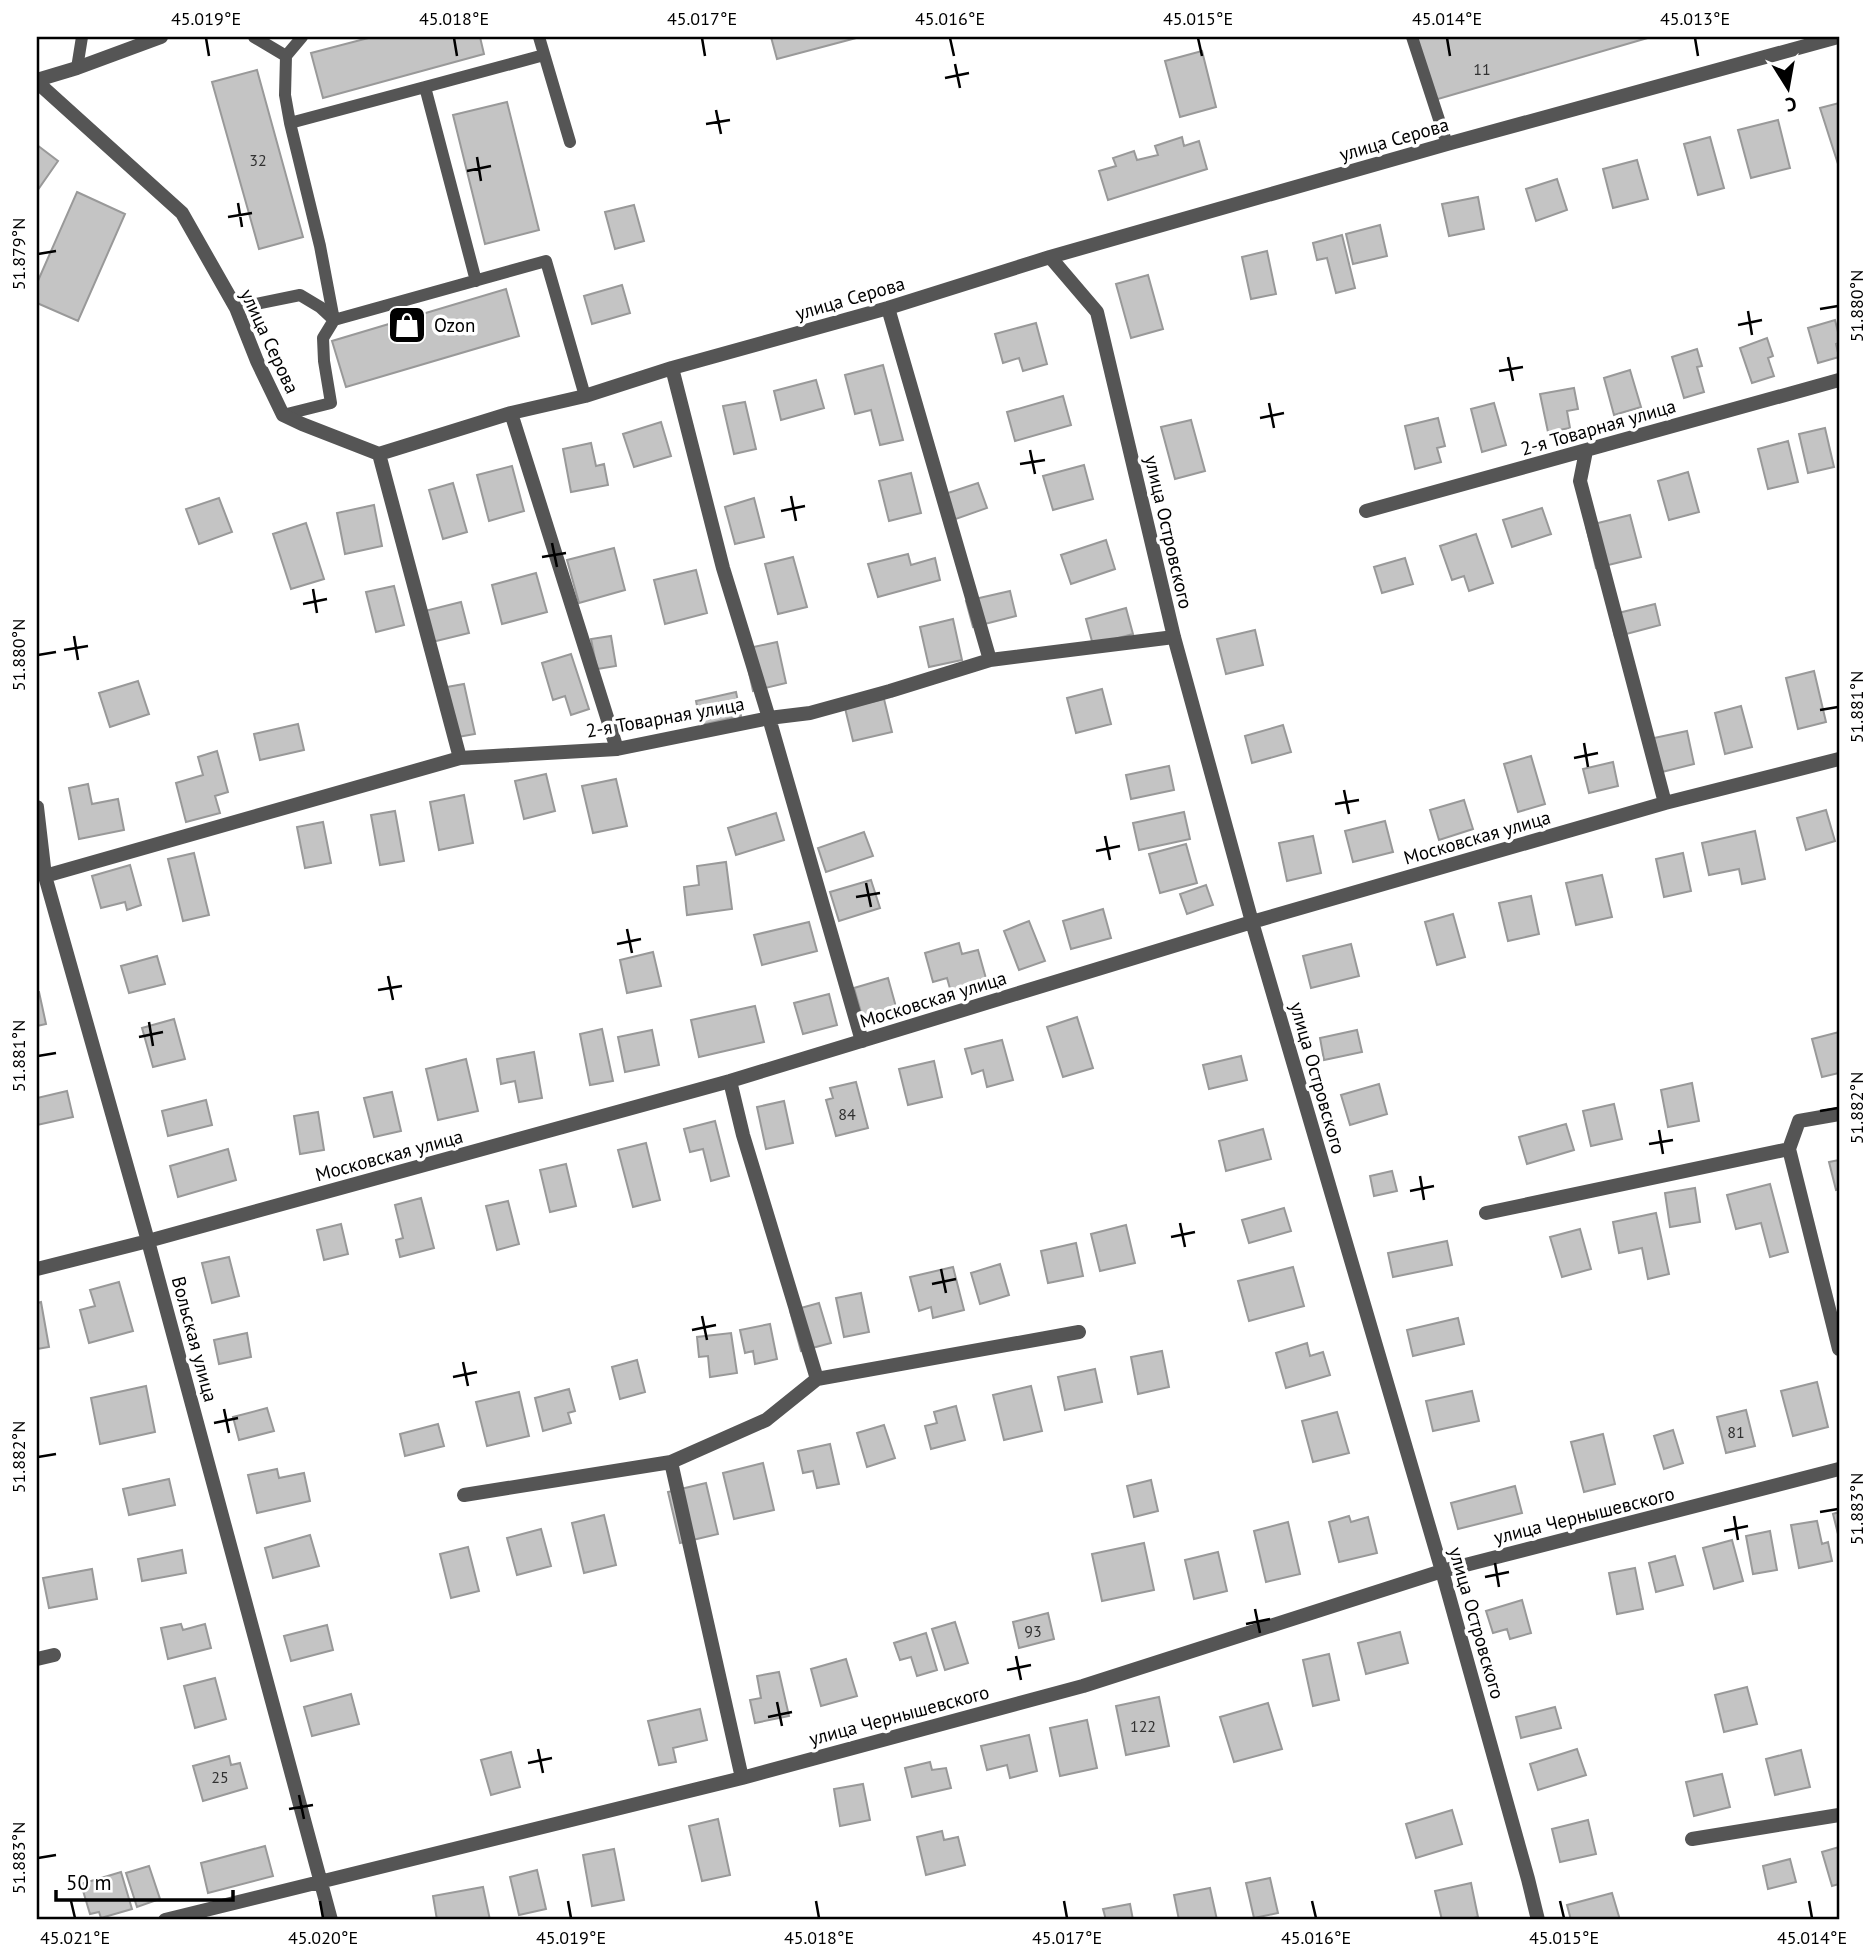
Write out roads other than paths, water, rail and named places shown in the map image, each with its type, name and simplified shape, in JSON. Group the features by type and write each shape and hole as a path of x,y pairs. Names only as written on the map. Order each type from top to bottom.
{"street":[{"path":"37,81 161,37"},
{"name":"улица Серова","path":"37,81 182,213 236,308 283,415 379,454 888,308 1050,257 1838,37"},
{"name":"улица Островского","path":"1050,257 1097,312 1174,637 1252,922 1443,1571 1538,1920"},
{"path":"888,308 990,660"},
{"path":"672,368 723,568 862,1041"},
{"name":"2-я Товарная улица","path":"1366,511 1839,380"},
{"path":"511,414 617,749"},
{"path":"1586,451 1580,481 1665,803"},
{"path":"379,454 460,758"},
{"name":"2-я Товарная улица","path":"45,876 460,758 617,749 769,718 810,713 990,660 1174,637"},
{"name":"Московская улица","path":"37,1269 730,1081 1252,922 1665,803 1839,759"},
{"name":"Вольская улица","path":"37,807 45,876 148,1241 331,1920"},
{"path":"730,1081 743,1135 817,1378"},
{"path":"1839,1114 1799,1121 1789,1149 1839,1349"},
{"path":"1486,1213 1789,1149"},
{"path":"464,1495 671,1462 766,1420 817,1378 1079,1332"},
{"path":"671,1462 742,1778"},
{"name":"улица Чернышевского","path":"165,1920 742,1778 1083,1686 1443,1571 1839,1469"},
{"path":"37,1659 54,1655"},
{"path":"1692,1839 1839,1815"}],"lane":[{"path":"77,68 82,37"},
{"path":"254,37 286,56"},
{"path":"283,415 331,403 323,338 334,320 285,95 286,56 302,37"},
{"path":"539,37 569,142"},
{"path":"1412,37 1447,144"},
{"path":"290,124 544,55"},
{"path":"425,87 476,281"},
{"path":"334,320 546,261 585,396"},
{"path":"236,308 299,295 320,307 334,320"}],"place":[{"name":"Ozon","path":"407,325"}]}
